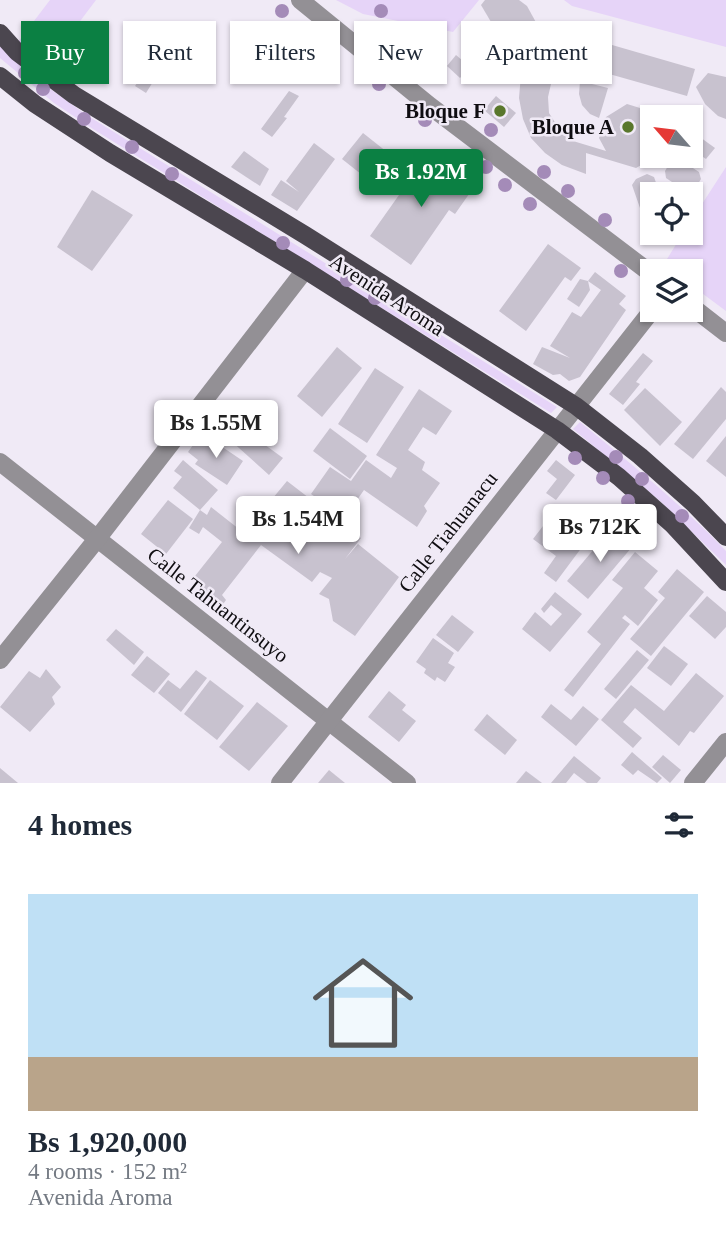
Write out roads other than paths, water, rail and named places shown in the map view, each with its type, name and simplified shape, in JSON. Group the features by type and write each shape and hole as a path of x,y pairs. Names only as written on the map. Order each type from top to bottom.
{"main road":[{"name":"Avenida Aroma","path":"0,33 17,52 74,95 305,235 576,406 640,456 693,503 726,537"},
{"name":"Avenida Aroma","path":"0,76 35,104 99,146 305,270 557,430 619,477 673,525 726,582"}],"street":[{"path":"300,0 430,106 640,265"},
{"path":"0,660 305,270"},
{"path":"703,315 726,333"},
{"name":"Calle Tiahuanacu","path":"280,783 643,322"},
{"name":"Calle Tahuantinsuyo","path":"0,462 407,783"},
{"path":"693,783 726,742"}],"place":[{"name":"Bloque F","path":"500,111"},
{"name":"Bloque A","path":"628,127"}]}
